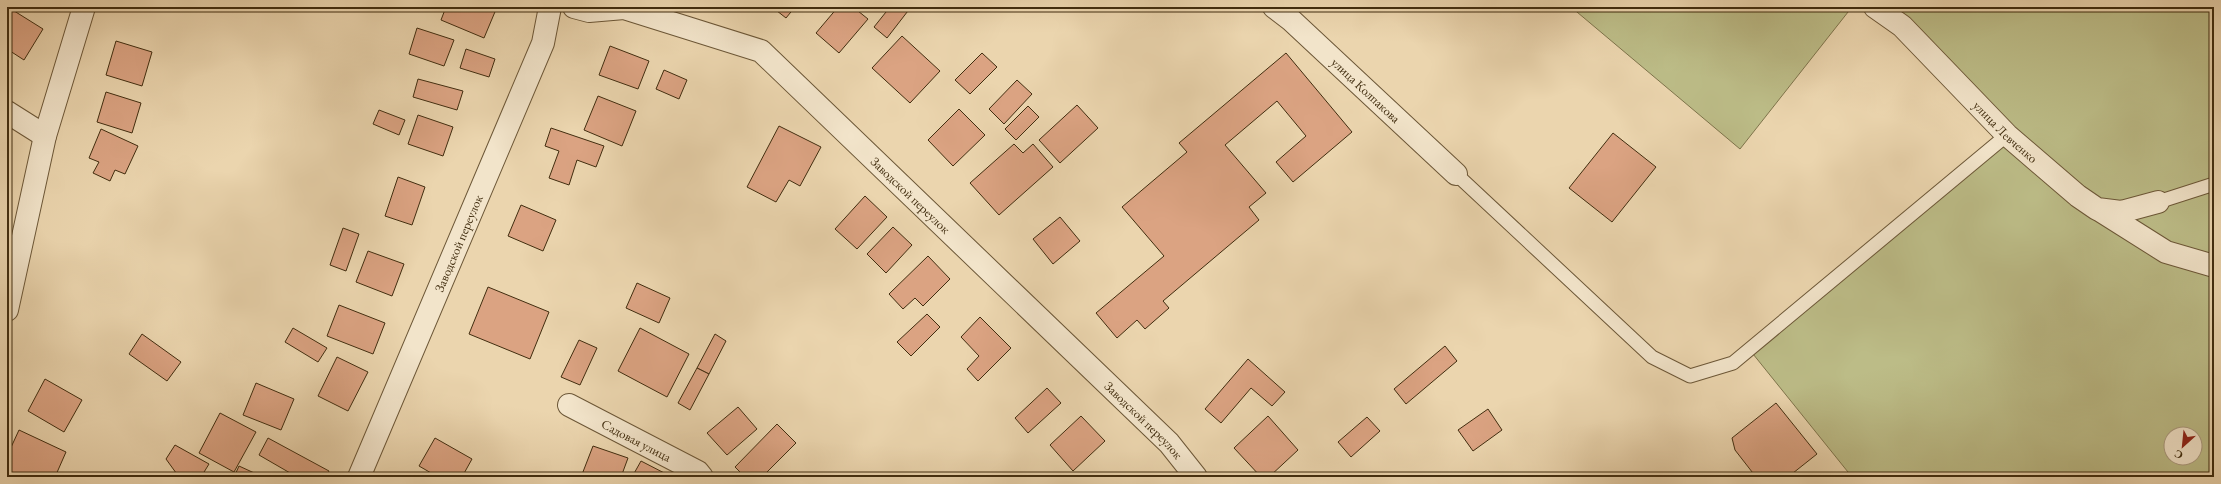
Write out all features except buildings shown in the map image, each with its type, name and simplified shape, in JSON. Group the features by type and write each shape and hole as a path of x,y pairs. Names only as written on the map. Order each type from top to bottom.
{"street":[{"path":"7,310 45,136 84,7"},
{"name":"Заводской переулок","path":"359,477 543,43 550,7"},
{"name":"улица Колпакова","path":"1274,7 1291,20 1456,174"},
{"name":"улица Левченко","path":"1875,7 1902,26 2007,135 2061,183 2097,209 2122,212 2158,202"},
{"name":"Заводской переулок","path":"585,8 624,8 761,51 1169,443 1196,477"},
{"path":"7,112 45,136"},
{"path":"2097,209 2166,252 2214,266"},
{"name":"Садовая улица","path":"569,405 698,472 702,477"}],"lane":[{"path":"1456,174 1652,357 1690,376 1733,363 2007,135"},
{"path":"2158,202 2214,184"}],"green space":[{"path":"1571,7 1852,7 1740,149"},
{"path":"1875,7 2214,7 2214,477 1852,477 1749,349 2007,135"}]}
